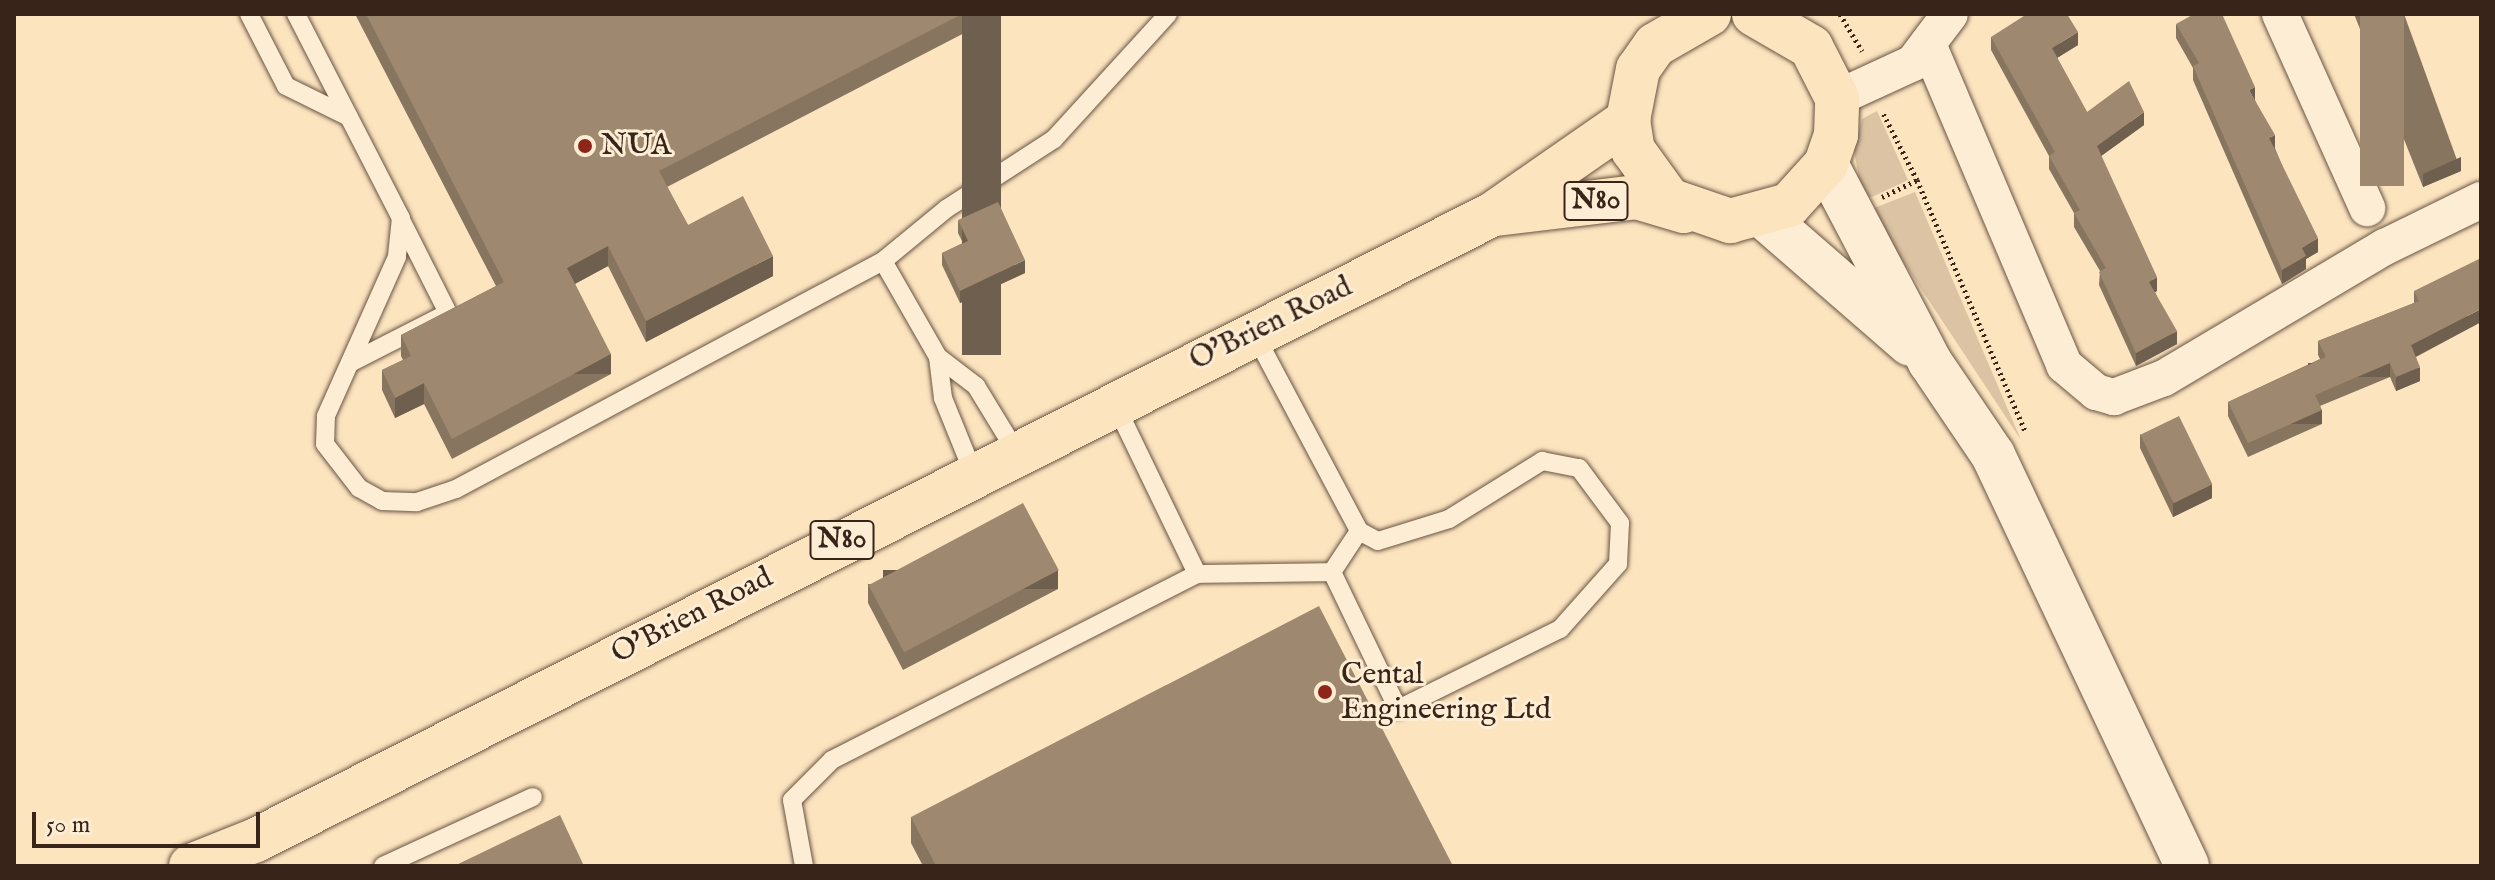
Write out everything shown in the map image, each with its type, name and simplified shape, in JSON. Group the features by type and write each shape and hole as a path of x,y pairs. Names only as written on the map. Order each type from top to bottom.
{"main road":[{"name":"N80","path":"1651,14 1628,120 1647,178 1696,214 1730,221 1763,216 1789,205 1826,164"},
{"path":"1638,69 1678,26 1709,14"},
{"path":"1782,19 1811,47 1837,98 1826,164 1930,362 1993,455 2187,866"},
{"name":"O'Brien Road","path":"191,866 256,840 1015,450 1493,214 1628,120"},
{"name":"O'Brien Road","path":"1493,214 1636,197 1696,214"},
{"path":"1763,216 1930,362"}],"street":[{"path":"1837,98 1913,63 1950,14"},
{"path":"2280,14 2367,208"},
{"path":"1928,44 2064,365 2096,392 2114,397 2164,378 2385,247 2481,200"}],"lane":[{"path":"249,14 286,86 349,117"},
{"path":"296,14 448,313 350,363"},
{"path":"400,217 397,257 326,416 325,444 359,488 382,501 417,502 456,489 883,261 946,209 1054,139 1148,22 1168,14"},
{"path":"883,261 938,357 976,386 1015,450"},
{"path":"1254,332 1359,531 1378,541 1449,519 1542,461 1579,468 1620,523 1618,564 1560,629 1398,709 1332,572"},
{"path":"938,357 943,398 973,472"},
{"path":"1114,402 1197,574"},
{"path":"1332,572 1359,531"},
{"path":"804,866 792,800 832,760 1197,574 1332,572"},
{"path":"383,866 533,797"}],"shaded area":[{"path":"1877,111 1908,180 1872,197 1862,195 1854,150 1862,119"},
{"path":"1915,192 2021,440 1869,210"}],"building":[{"name":"NUA","path":"366,14 962,14 659,171 688,225 743,196 773,256 646,321 608,246 567,268 611,354 452,439 424,383 395,398 382,370 411,356 401,335 504,282"},
{"path":"2027,14 2067,14 2078,32 2052,48 2087,112 2129,81 2144,112 2097,146 2157,277 2149,282 2177,331 2136,353 2099,272 2106,268 2074,213 2080,210 2049,156 2055,152 1991,37"},
{"path":"2194,14 2222,14 2255,87 2249,90 2275,135 2269,138 2318,238 2302,248 2306,256 2282,270 2193,66 2199,63 2176,24"},
{"path":"2360,14 2404,14 2404,186 2360,186"},
{"path":"998,202 1025,260 960,291 942,253 968,241 958,220"},
{"path":"2481,258 2481,309 2411,345 2420,367 2396,377 2390,363 2315,395 2322,410 2248,443 2228,402 2326,357 2318,341 2419,301 2414,291"},
{"path":"2179,416 2212,484 2174,503 2140,435"},
{"path":"1023,503 1059,570 904,652 868,585"},
{"path":"1319,606 1453,866 936,866 911,817"},
{"path":"560,815 584,866 454,866"}],"place":[{"name":"NUA","path":"585,146"},
{"name":"Cental Engineering Ltd","path":"1325,692"}]}
